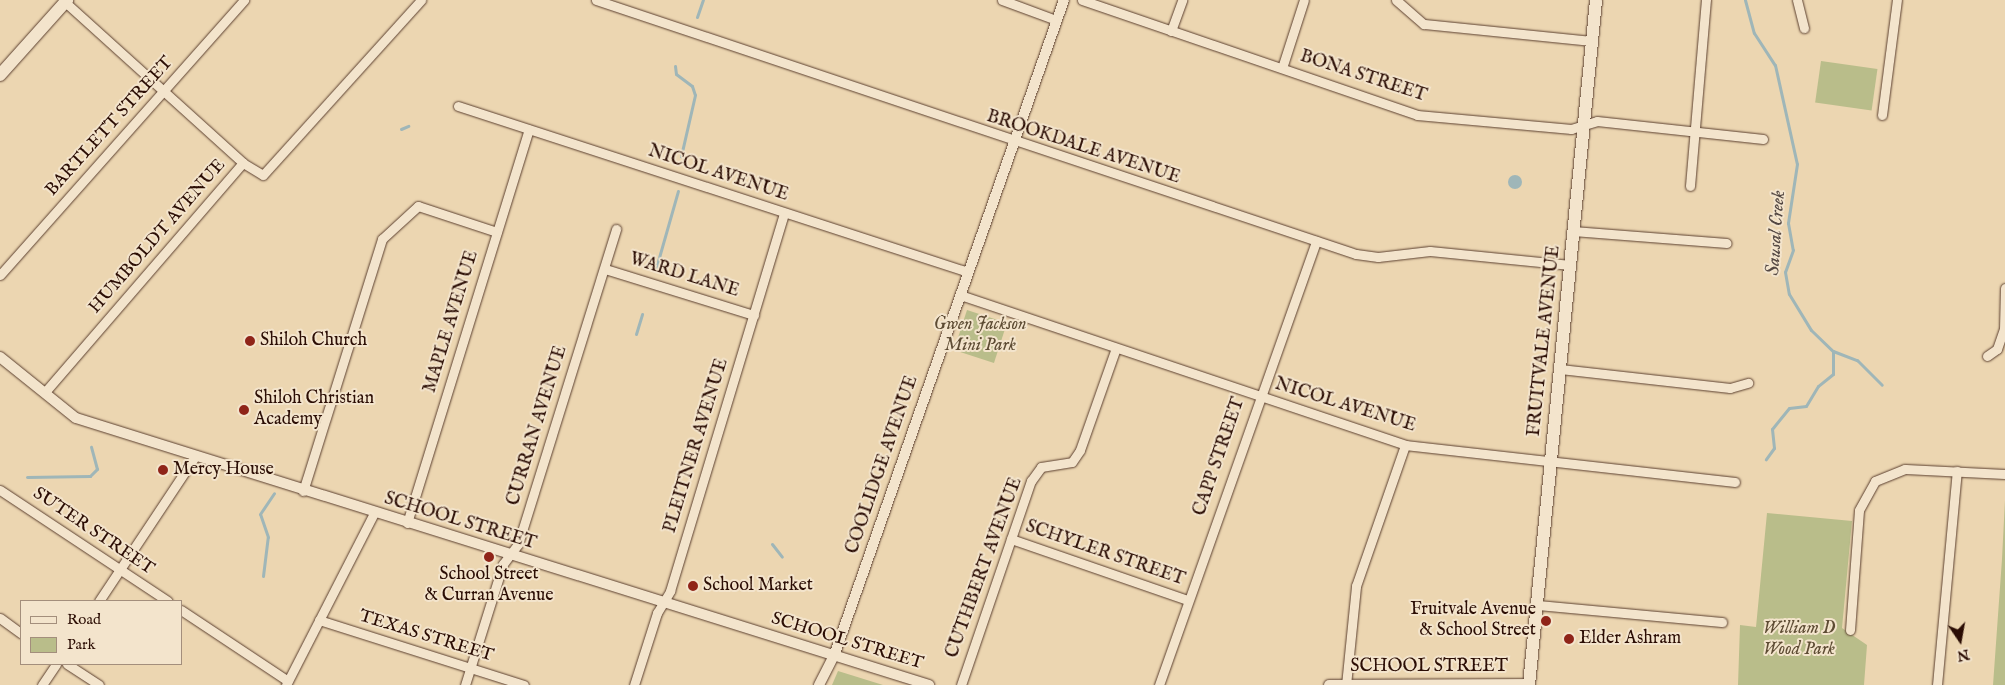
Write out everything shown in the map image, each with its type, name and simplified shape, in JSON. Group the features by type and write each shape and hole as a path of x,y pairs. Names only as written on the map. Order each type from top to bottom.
{"main road":[{"name":"FRUITVALE AVENUE","path":"1529,684 1596,0"},
{"path":"0,75 66,1"}],"street":[{"name":"BARTLETT STREET","path":"0,275 244,0"},
{"name":"HUMBOLDT AVENUE","path":"45,392 243,163 263,175 421,0"},
{"name":"BROOKDALE AVENUE","path":"596,0 1014,142 1316,241 1378,257 1430,251 1570,265"},
{"path":"1002,0 1056,20"},
{"name":"COOLIDGE AVENUE","path":"819,685 834,656 1064,0"},
{"name":"BONA STREET","path":"1082,0 1417,115 1571,129 1597,121 1763,139"},
{"path":"1171,31 1182,0"},
{"path":"1282,68 1304,0"},
{"path":"1396,0 1424,24 1592,41"},
{"path":"1690,186 1706,0"},
{"path":"1797,0 1804,28"},
{"path":"1882,115 1897,0"},
{"path":"66,1 162,92 243,163"},
{"name":"NICOL AVENUE","path":"458,106 968,272"},
{"name":"MAPLE AVENUE","path":"407,523 529,130"},
{"path":"303,491 382,238 418,206 497,232"},
{"name":"PLEITNER AVENUE","path":"634,685 664,602 784,213"},
{"name":"CURRAN AVENUE","path":"465,685 503,564 512,554 616,229"},
{"path":"1573,231 1727,243"},
{"name":"CAPP STREET","path":"1158,685 1259,396 1316,241"},
{"name":"WARD LANE","path":"605,268 754,315"},
{"path":"1987,356 1997,349 2004,329 2005,288"},
{"name":"NICOL AVENUE","path":"960,295 1405,445 1735,482"},
{"name":"CUTHBERT AVENUE","path":"960,685 1031,481 1041,467 1072,462 1080,450 1116,348"},
{"name":"SCHOOL STREET","path":"0,357 76,418 194,458 374,514 512,554 929,685"},
{"path":"1560,369 1730,388 1748,383"},
{"path":"1346,684 1356,586 1405,445"},
{"path":"100,600 194,458"},
{"path":"1850,630 1859,510 1865,493 1875,480 1905,468 2005,474"},
{"path":"1937,685 1958,471"},
{"name":"SUTER STREET","path":"0,490 167,600"},
{"path":"182,611 287,683 374,514"},
{"name":"SCHYLER STREET","path":"1011,538 1187,600"},
{"path":"1537,605 1722,622"},
{"path":"0,618 20,632"},
{"name":"TEXAS STREET","path":"318,620 524,685"},
{"path":"42,685 55,665"},
{"path":"69,665 99,685"},
{"name":"SCHOOL STREET","path":"1329,685 1529,684"}],"green space":[{"path":"1821,61 1877,69 1872,111 1815,103"},
{"name":"Gwen Jackson Mini Park","path":"967,310 1007,323 994,363 954,350"},
{"path":"2005,500 2005,685 1993,685 2002,559"},
{"name":"William D Wood Park","path":"1767,513 1852,521 1842,628 1867,645 1864,685 1738,685 1740,625 1756,627"},
{"path":"838,671 883,685 832,685"}],"water":[{"path":"1515,175 1520,177 1522,182 1520,187 1515,189 1510,187 1508,182 1510,177"}],"waterway":[{"path":"697,17 703,0"},
{"name":"Sausal Creek","path":"1745,0 1754,33 1775,65 1797,164 1788,223 1793,250 1785,272 1789,294 1811,330 1833,351 1833,374 1818,386 1806,406 1789,408 1772,429 1774,448 1766,459"},
{"path":"675,66 676,74 692,86 695,95 681,156"},
{"path":"401,129 408,126"},
{"path":"656,268 678,191"},
{"path":"636,334 642,314"},
{"path":"1833,351 1857,360 1882,385"},
{"path":"27,477 90,476 97,469 91,447"},
{"path":"263,576 268,537 260,514 274,493"},
{"path":"772,544 782,557"}],"place":[{"name":"Shiloh Church","path":"250,341"},
{"name":"Shiloh Christian Academy","path":"244,410"},
{"name":"Mercy House","path":"163,470"},
{"name":"School Street & Curran Avenue","path":"489,557"},
{"name":"School Market","path":"693,586"},
{"name":"Fruitvale Avenue & School Street","path":"1546,621"},
{"name":"Elder Ashram","path":"1569,639"}]}
